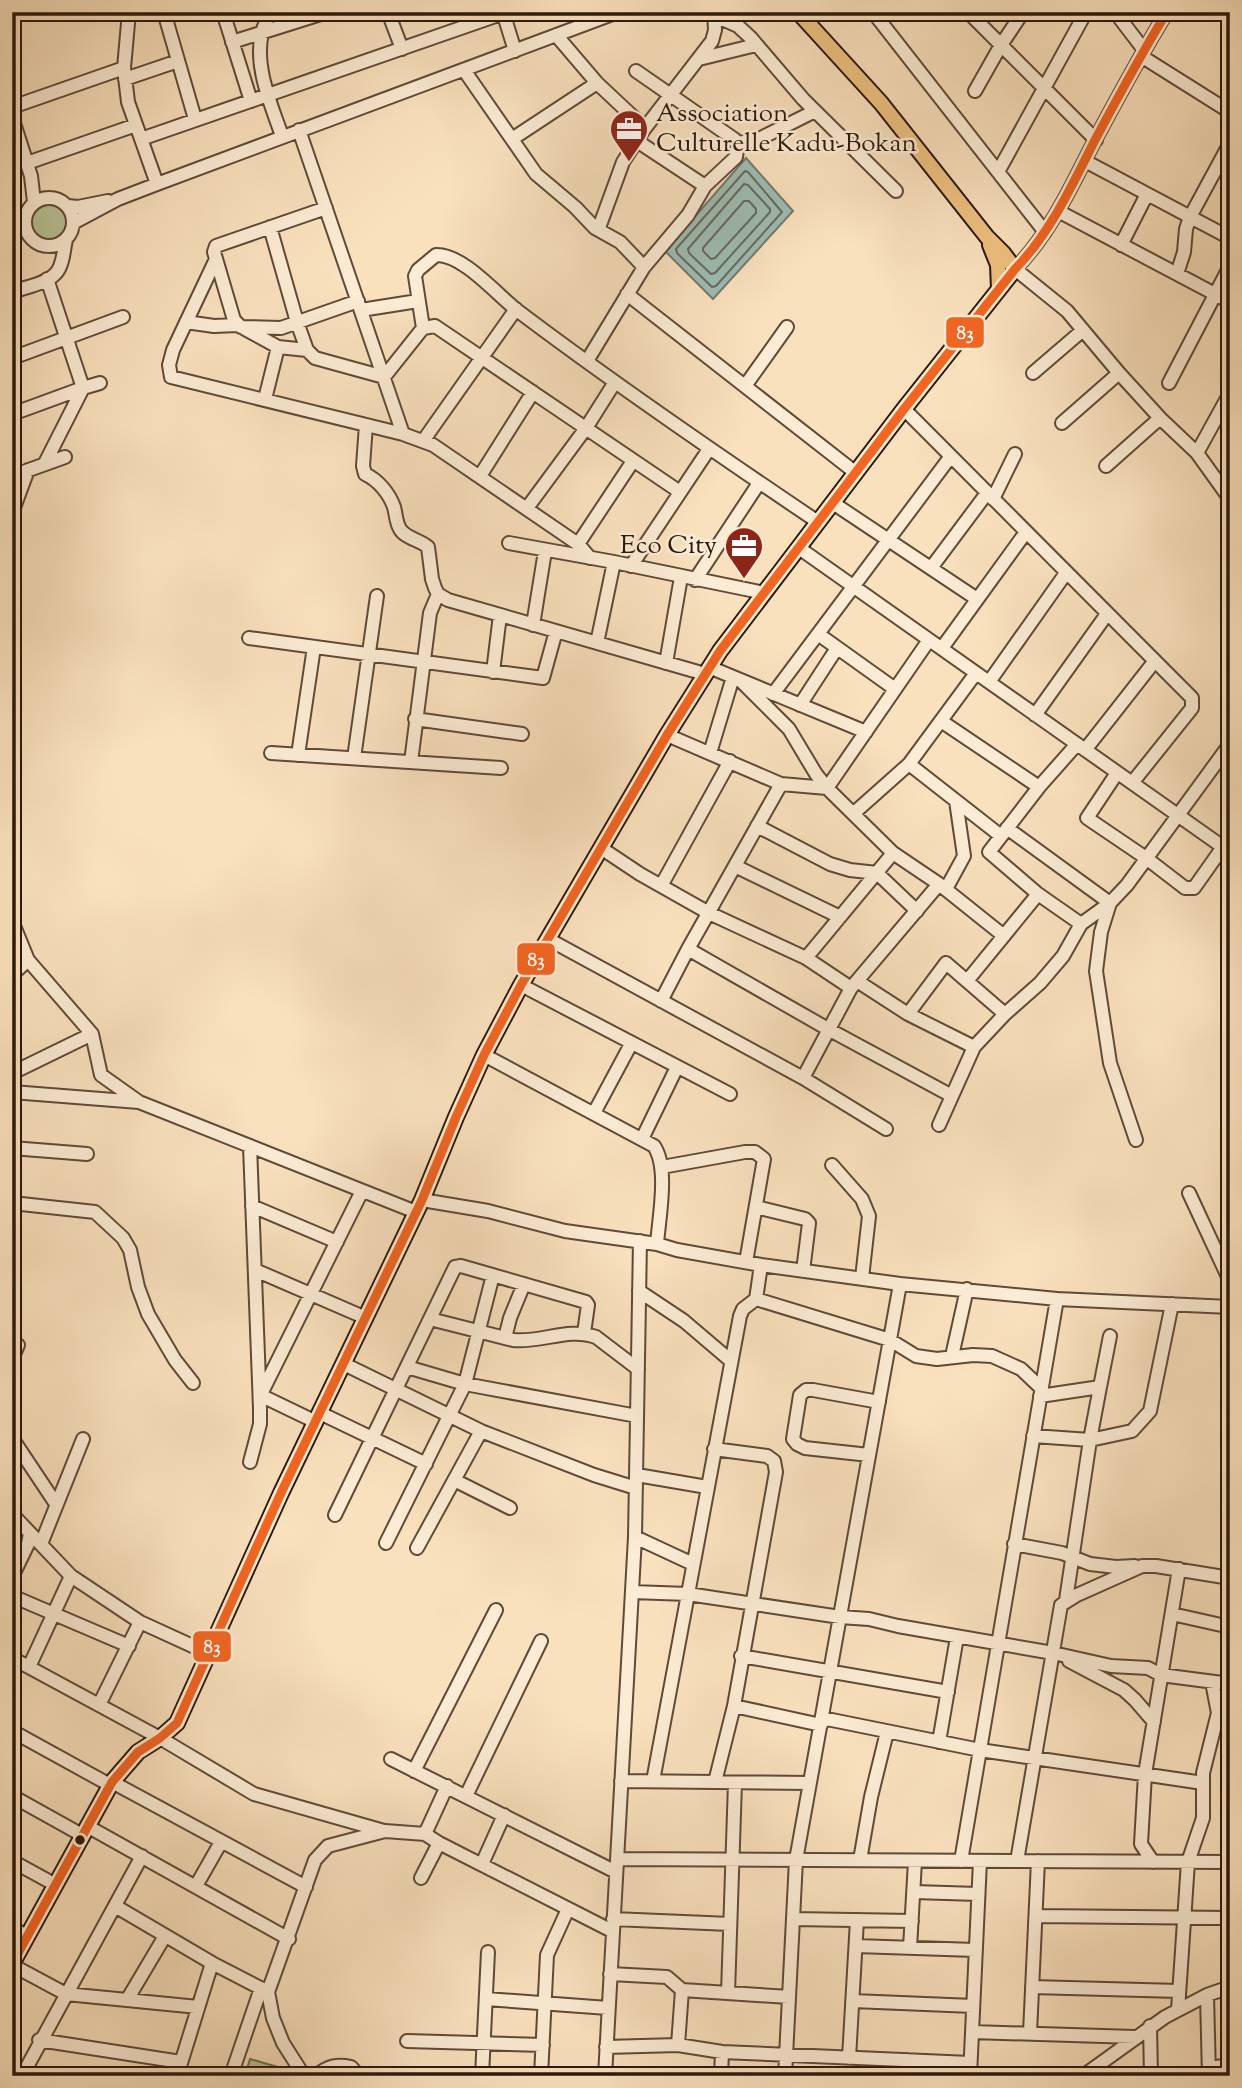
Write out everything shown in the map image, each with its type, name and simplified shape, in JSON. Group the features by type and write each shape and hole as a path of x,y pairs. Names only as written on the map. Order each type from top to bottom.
{"main road":[{"path":"12,1965 111,1783 138,1752 177,1723 276,1506 419,1206 484,1055 521,985 667,735 707,671 818,522 1015,269 881,103 798,12"},
{"path":"987,237 998,265 999,289"}],"street":[{"path":"142,12 128,15 124,74 128,103 157,184"},
{"path":"164,12 195,119"},
{"path":"223,12 251,101"},
{"path":"271,12 262,32 261,61 282,136"},
{"path":"232,42 327,12"},
{"path":"388,12 401,49"},
{"path":"73,223 118,199 618,12"},
{"path":"968,12 1096,140"},
{"path":"975,91 1023,12"},
{"path":"998,172 1086,12"},
{"path":"1115,12 1142,53 1230,112"},
{"path":"1167,12 1142,53 1058,211 1031,252 1015,269 1067,311 1160,418 1198,453 1230,499"},
{"path":"141,139 503,13 515,51"},
{"path":"595,228 600,225 623,162 645,128 712,41 715,14 738,26 815,111 896,191"},
{"path":"879,14 1045,232"},
{"path":"556,35 597,83 645,128"},
{"path":"699,59 756,45"},
{"path":"12,107 178,61"},
{"path":"464,69 536,174 595,228 620,242 644,267"},
{"path":"636,71 738,143 757,140 815,111"},
{"path":"512,139 597,83"},
{"path":"12,117 29,170 34,202"},
{"path":"29,170 136,125"},
{"path":"299,130 403,434"},
{"path":"637,141 705,186"},
{"path":"587,361 644,267 688,215 705,186 736,157 738,143"},
{"path":"1177,274 1190,217 1230,143"},
{"path":"1084,161 1230,238"},
{"path":"29,170 55,198 68,206 78,207 118,199"},
{"path":"1121,245 1147,194"},
{"path":"55,198 34,202 26,213 26,230 35,241 47,246 66,239 73,223 68,206"},
{"path":"307,349 278,347 239,326 214,252 216,246 221,243 326,208"},
{"path":"1058,211 1230,302"},
{"path":"270,228 307,349 315,358 384,377"},
{"path":"12,292 56,274 66,239"},
{"path":"47,246 60,267"},
{"path":"423,328 415,282 418,270 436,255 442,254 465,266 516,309 615,382 818,522"},
{"path":"216,259 169,365 171,377 403,434 433,445 578,544 590,558"},
{"path":"1170,383 1230,267"},
{"path":"45,463 83,388 47,279"},
{"path":"627,295 856,473"},
{"path":"186,322 214,326 281,328 359,305 418,301"},
{"path":"423,441 516,309"},
{"path":"12,358 123,317"},
{"path":"384,377 423,328 435,326 680,492"},
{"path":"745,386 787,327"},
{"path":"1033,373 1083,330"},
{"path":"265,399 278,347"},
{"path":"1062,423 1119,373"},
{"path":"527,508 586,428 615,382"},
{"path":"12,414 100,383"},
{"path":"480,476 533,392"},
{"path":"1198,453 1230,393"},
{"path":"904,409 1192,698 1192,708 1132,783"},
{"path":"1106,466 1160,418"},
{"path":"366,425 363,466 365,474 373,477 388,495 399,528 404,534 428,547 432,579 438,594 448,600 666,663 737,678 866,732"},
{"path":"631,566 709,449"},
{"path":"931,568 990,496 1015,454"},
{"path":"773,694 951,456"},
{"path":"12,476 65,457"},
{"path":"578,544 633,461"},
{"path":"12,513 28,470"},
{"path":"666,663 688,578 759,483"},
{"path":"833,503 977,599"},
{"path":"942,648 1026,532"},
{"path":"509,543 765,593"},
{"path":"799,548 1117,773 1227,845 1194,888 1185,888 1087,818 1117,773"},
{"path":"533,625 545,551"},
{"path":"597,643 614,562"},
{"path":"989,682 1066,573"},
{"path":"411,762 430,613 438,594"},
{"path":"354,758 377,596"},
{"path":"1035,715 1107,614"},
{"path":"493,672 500,615"},
{"path":"249,638 542,678 556,631"},
{"path":"818,634 895,689"},
{"path":"827,788 929,640"},
{"path":"298,755 314,647"},
{"path":"800,705 837,648"},
{"path":"1081,924 1038,894 989,852 1039,787 1081,747 1154,662"},
{"path":"854,813 909,764 976,673"},
{"path":"710,753 737,678"},
{"path":"737,678 789,729 827,788 893,853 943,886 1004,936"},
{"path":"415,719 523,734"},
{"path":"941,721 1039,787"},
{"path":"667,735 781,784 827,788"},
{"path":"939,1125 974,1047 1005,1014 1040,983 1063,956 1081,924 1110,903 1127,885 1230,744"},
{"path":"271,753 501,768"},
{"path":"661,886 730,761"},
{"path":"909,764 957,801 1110,903"},
{"path":"661,1001 781,784"},
{"path":"803,1078 854,984 917,911 943,886 964,856 957,801"},
{"path":"757,826 830,864 850,870 877,873 917,911"},
{"path":"601,848 709,913 806,958 974,1047"},
{"path":"806,958 893,853"},
{"path":"735,866 840,917"},
{"path":"967,981 1038,894"},
{"path":"1110,903 1101,932 1096,971 1110,1063 1136,1140"},
{"path":"12,921 28,960 92,1034 101,1075 139,1102 362,1191 419,1206 488,1211 565,1231 640,1241 677,1250 803,1271 1057,1299 1230,1307"},
{"path":"548,939 803,1078 886,1129"},
{"path":"688,949 952,1096"},
{"path":"12,982 15,972 28,960"},
{"path":"908,1014 946,963 1005,1014"},
{"path":"521,985 730,1094"},
{"path":"12,1073 92,1034"},
{"path":"594,1113 631,1044"},
{"path":"484,1055 654,1146 659,1153 662,1167 657,1244"},
{"path":"642,1139 677,1066"},
{"path":"12,1092 139,1102"},
{"path":"250,1146 260,1395 260,1424 250,1462"},
{"path":"12,1148 87,1154"},
{"path":"662,1167 755,1152 764,1159 747,1262"},
{"path":"832,1165 862,1199 869,1216 862,1278"},
{"path":"260,1395 362,1191"},
{"path":"1189,1194 1230,1281"},
{"path":"12,1203 95,1212 102,1217 127,1243 148,1314 175,1360 193,1383"},
{"path":"253,1206 337,1242"},
{"path":"756,1208 805,1219 809,1223 803,1271"},
{"path":"604,2076 635,1538 640,1241"},
{"path":"653,1781 740,1316 743,1308 756,1299 761,1265"},
{"path":"335,1515 455,1266 586,1302 588,1305 584,1333"},
{"path":"255,1270 366,1318"},
{"path":"386,1543 464,1384 493,1275"},
{"path":"786,2076 796,1860 900,1283"},
{"path":"505,1338 524,1284"},
{"path":"952,1356 967,1289"},
{"path":"639,1291 684,1321 731,1360"},
{"path":"756,1299 890,1340 916,1356 937,1359 985,1355 1005,1361 1021,1369 1041,1392"},
{"path":"961,1861 1057,1299"},
{"path":"1033,1436 1090,1440 1132,1431 1150,1411 1172,1304"},
{"path":"430,1319 526,1341 584,1333 596,1337 638,1369"},
{"path":"1066,1600 1090,1440 1110,1336"},
{"path":"12,1359 18,1345"},
{"path":"345,1364 481,1431 594,1475 707,1487"},
{"path":"407,1367 464,1384 638,1416"},
{"path":"1041,1392 1100,1387"},
{"path":"869,1455 805,1448 797,1444 793,1439 800,1395 806,1390 813,1390 879,1402"},
{"path":"260,1395 372,1438 426,1464"},
{"path":"417,1548 481,1431"},
{"path":"12,1438 56,1504"},
{"path":"41,1544 83,1439"},
{"path":"714,1449 767,1456 774,1461 776,1472 734,1706 715,1782"},
{"path":"454,1480 510,1508"},
{"path":"12,1514 71,1576 140,1622 210,1654"},
{"path":"12,1577 28,1544 30,1533"},
{"path":"635,1538 693,1564"},
{"path":"1014,1544 1062,1553 1090,1564 1116,1567 1156,1566 1230,1578"},
{"path":"1017,1861 1061,1605 1066,1600 1142,1566"},
{"path":"1153,1861 1141,1844 1145,1774 1179,1569"},
{"path":"29,1667 71,1576"},
{"path":"632,1592 688,1594 869,1619 1111,1666 1148,1668 1161,1675 1230,1684"},
{"path":"12,1596 128,1646"},
{"path":"414,1771 496,1610"},
{"path":"1172,1614 1230,1628"},
{"path":"99,1705 140,1622"},
{"path":"939,1742 957,1637"},
{"path":"466,1796 541,1641"},
{"path":"1053,1653 1124,1690 1154,1722"},
{"path":"741,1657 948,1692"},
{"path":"12,1658 160,1738 254,1794 385,1831 425,1834 569,1909 613,1925 730,1924"},
{"path":"1178,2010 1188,1862 1203,1818 1203,1773 1218,1713 1212,1682"},
{"path":"734,1706 980,1750 1203,1783"},
{"path":"12,1731 306,1887"},
{"path":"860,1860 871,1797 887,1732"},
{"path":"391,1759 616,1872"},
{"path":"621,1781 810,1783"},
{"path":"728,1993 735,1783"},
{"path":"425,1834 447,1786"},
{"path":"12,1796 142,1856 289,1938"},
{"path":"482,1864 504,1815"},
{"path":"231,2076 289,1938 315,1860 328,1846 385,1831"},
{"path":"196,1886 221,1842"},
{"path":"421,1878 439,1843"},
{"path":"22,2076 39,2040 142,1856"},
{"path":"617,1859 1230,1862"},
{"path":"12,1861 54,1884"},
{"path":"910,1948 915,1861"},
{"path":"606,2047 678,2045 722,2052 908,2060 970,2069 980,1861"},
{"path":"1030,2033 1038,1861"},
{"path":"914,1892 978,1894"},
{"path":"114,1906 212,1963 265,1990 283,2043 304,2076"},
{"path":"541,2076 547,1955 569,1909"},
{"path":"1036,1916 1230,1918"},
{"path":"793,1919 912,1921"},
{"path":"849,2057 857,1920"},
{"path":"12,1928 27,1936"},
{"path":"127,2000 165,1936"},
{"path":"856,1946 975,1950"},
{"path":"482,2076 488,1952"},
{"path":"177,2076 212,1963"},
{"path":"12,1965 66,1994 198,2007"},
{"path":"610,1974 667,1977 682,1990 789,1997"},
{"path":"1032,1987 1179,1991"},
{"path":"1083,2076 1150,2026 1207,1995 1230,1987"},
{"path":"678,2045 682,1990"},
{"path":"1207,1995 1209,2072 1230,2065"},
{"path":"486,1999 608,2008"},
{"path":"853,2001 973,2006"},
{"path":"1150,2026 1151,2076"},
{"path":"972,2032 1135,2037"},
{"path":"39,2040 181,2062"},
{"path":"407,2041 542,2045"},
{"path":"721,2076 722,2052"},
{"path":"907,2076 908,2060"},
{"path":"316,2076 334,2065 342,2065 351,2067 359,2076"}],"green space":[{"path":"50,205 63,211 69,224 63,237 50,243 37,237 31,224 37,211"},
{"path":"250,2059 309,2076 245,2076"}],"water":[{"path":"746,158 793,211 713,299 665,251"}],"transit line":[{"name":"83","path":"12,1964 112,1782 138,1752 177,1723 281,1493 422,1200 484,1055 521,985 667,735 720,651 904,409 1039,240 1060,208 1167,12"}],"place":[{"name":"Association Culturelle Kadu-Bokan","path":"629,163"},
{"name":"Eco City","path":"744,580"}]}
